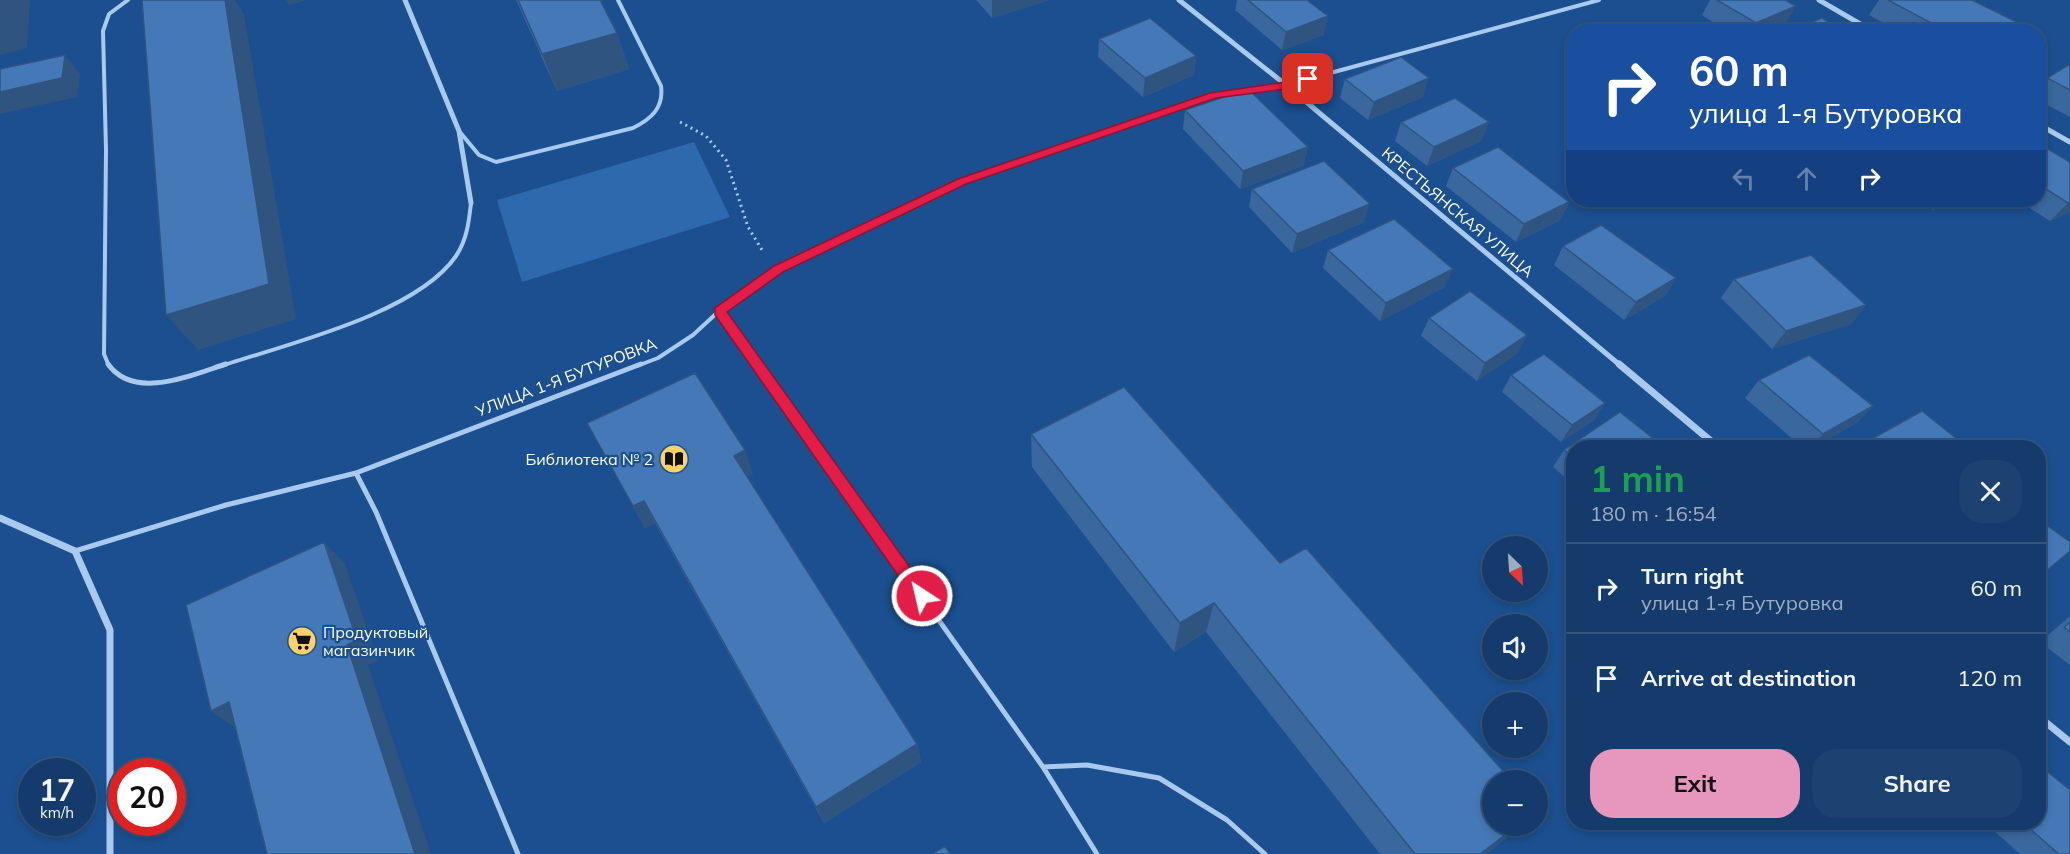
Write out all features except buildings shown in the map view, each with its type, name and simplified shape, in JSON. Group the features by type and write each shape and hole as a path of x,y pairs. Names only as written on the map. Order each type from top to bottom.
{"street":[{"path":"405,0 459,131 471,203"},
{"name":"КРЕСТЬЯНСКАЯ УЛИЦА","path":"1179,0 1286,85 1710,440"},
{"path":"1819,0 1860,24"},
{"path":"2046,128 2070,142"},
{"path":"0,518 75,551 110,630 110,854"},
{"path":"2046,722 2070,742"}],"lane":[{"path":"128,0 109,14 103,31 106,150 104,354 106,365 116,374 128,380 146,383 205,371 346,324 391,304 426,285 451,262 467,238 471,203"},
{"path":"459,131 475,153 485,161 496,162 633,128 648,120 659,109 663,97 661,86 618,0"},
{"name":"УЛИЦА 1-Я БУТУРОВКА","path":"75,551 226,505 356,473 658,358 693,335 719,311 775,272 962,182 1214,95 1286,85 1599,0"},
{"path":"719,311 1043,767 1096,854"},
{"path":"356,473 376,513 518,854"},
{"path":"1043,767 1087,765 1159,778 1227,820 1265,854"}],"path":[{"path":"659,109 706,136 726,159 748,227 775,272"}],"shaded area":[{"path":"694,142 730,217 522,282 497,200"}],"place":[{"name":"Библиотека № 2","path":"674,459"},
{"name":"Продуктовый магазинчик","path":"302,641"}],"route":[{"path":"922,596 719,311 779,269 962,182 1214,95 1286,85 1308,79"}]}
